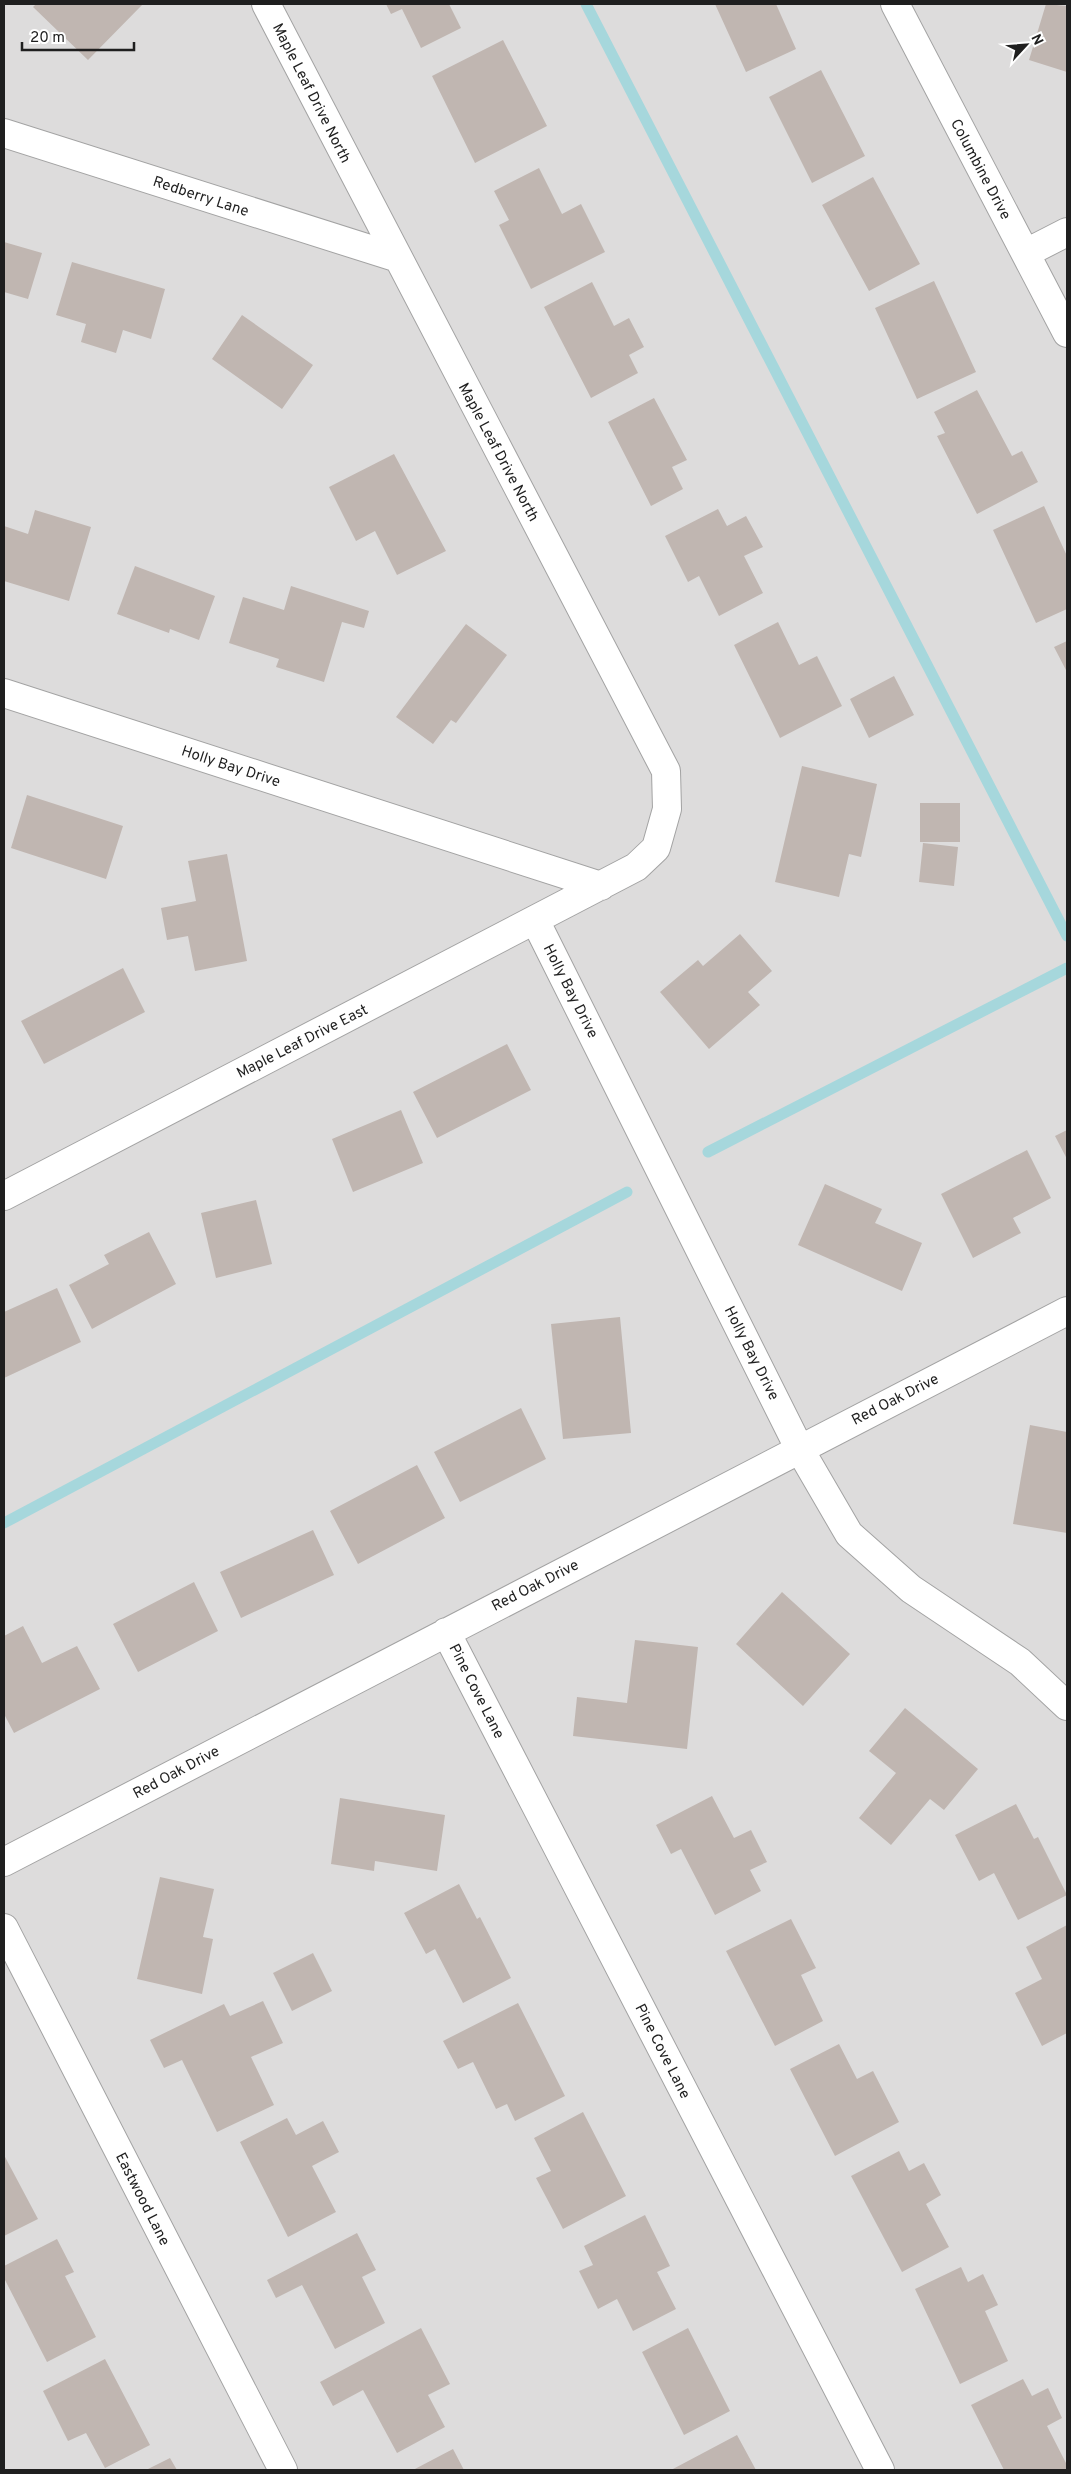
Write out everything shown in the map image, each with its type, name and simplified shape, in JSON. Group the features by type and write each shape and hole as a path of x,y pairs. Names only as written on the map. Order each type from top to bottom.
{"street":[{"name":"Maple Leaf Drive North","path":"266,4 666,771 667,809 656,848 636,867 601,886"},
{"name":"Columbine Drive","path":"896,4 1067,333"},
{"name":"Redberry Lane","path":"4,133 398,258"},
{"path":"1026,253 1067,232"},
{"name":"Holly Bay Drive","path":"4,693 601,886"},
{"name":"Maple Leaf Drive East","path":"4,1196 601,886"},
{"name":"Holly Bay Drive","path":"535,920 800,1448 849,1534 911,1589 1020,1662 1067,1706"},
{"name":"Red Oak Drive","path":"4,1862 1067,1311"},
{"name":"Pine Cove Lane","path":"446,1632 880,2470"},
{"name":"Eastwood Lane","path":"4,1928 283,2470"}],"shaded area":[{"path":"4,4 1067,4 1067,2470 4,2470"}],"building":[{"path":"36,4 143,4 88,60 33,7"},
{"path":"386,4 449,4 461,28 421,48 402,9 391,14"},
{"path":"715,4 776,4 796,49 746,72"},
{"path":"1046,4 1067,6 1067,72 1029,60"},
{"path":"503,40 547,126 475,163 432,76"},
{"path":"821,70 865,156 812,183 769,97"},
{"path":"539,168 562,214 581,204 605,252 531,289 499,225 509,220 494,191"},
{"path":"873,177 920,264 869,291 822,205"},
{"path":"4,242 42,253 28,299 4,292"},
{"path":"72,262 165,289 151,339 123,330 116,353 81,342 86,324 56,315"},
{"path":"934,281 976,372 917,399 875,308"},
{"path":"592,282 614,326 629,318 644,347 629,355 638,373 591,398 544,307"},
{"path":"242,315 313,365 282,409 212,359"},
{"path":"977,390 1012,456 1022,451 1038,482 977,514 937,436 945,433 934,412"},
{"path":"654,398 687,460 672,467 683,489 651,506 608,422"},
{"path":"394,454 446,551 397,575 375,531 356,541 329,487"},
{"path":"1044,506 1067,556 1067,609 1036,623 993,530"},
{"path":"718,509 727,526 746,516 763,547 744,556 763,593 719,616 699,576 688,582 665,536"},
{"path":"35,510 91,527 69,601 4,581 4,526 28,534"},
{"path":"135,566 215,596 199,640 170,629 169,633 117,614"},
{"path":"291,586 369,611 364,628 342,622 324,682 276,667 279,659 229,643 243,597 284,610"},
{"path":"778,622 799,665 817,656 842,706 780,738 734,645"},
{"path":"466,624 507,655 456,723 451,720 433,744 396,717"},
{"path":"1067,641 1067,672 1054,647"},
{"path":"894,676 914,715 869,738 850,699"},
{"path":"802,766 877,784 861,857 849,854 839,897 775,882"},
{"path":"27,795 123,826 106,879 11,848"},
{"path":"920,803 960,803 960,842 920,842"},
{"path":"923,843 958,847 954,886 919,882"},
{"path":"227,854 247,961 195,971 188,936 167,940 161,908 196,901 188,861"},
{"path":"740,934 772,971 748,992 760,1005 709,1049 660,992 698,960 703,966"},
{"path":"123,968 145,1012 44,1064 21,1021"},
{"path":"507,1044 531,1090 437,1138 413,1092"},
{"path":"401,1110 423,1163 353,1192 332,1139"},
{"path":"1067,1130 1067,1159 1055,1136"},
{"path":"1027,1150 1051,1198 1013,1218 1021,1233 973,1258 941,1194"},
{"path":"825,1184 882,1209 875,1223 922,1243 902,1291 798,1245"},
{"path":"256,1200 272,1264 216,1278 201,1213"},
{"path":"149,1232 176,1284 92,1329 69,1285 109,1264 104,1255"},
{"path":"57,1288 81,1342 4,1378 4,1312"},
{"path":"620,1317 631,1433 563,1439 551,1324"},
{"path":"521,1408 546,1459 460,1502 434,1452"},
{"path":"1030,1425 1067,1432 1067,1533 1013,1524"},
{"path":"417,1465 445,1518 358,1564 330,1511"},
{"path":"313,1530 334,1575 241,1618 220,1572"},
{"path":"194,1582 218,1631 138,1672 113,1624"},
{"path":"782,1592 850,1654 803,1706 736,1644"},
{"path":"23,1626 42,1663 77,1646 100,1689 14,1733 4,1714 4,1636"},
{"path":"635,1640 698,1647 687,1749 573,1736 577,1697 627,1703"},
{"path":"905,1708 978,1769 944,1810 930,1799 891,1845 859,1818 896,1773 869,1751"},
{"path":"712,1796 734,1838 751,1830 767,1862 750,1870 761,1891 715,1915 681,1849 671,1854 656,1825"},
{"path":"340,1798 445,1815 437,1871 375,1861 374,1871 331,1864"},
{"path":"1016,1804 1034,1839 1038,1837 1067,1895 1018,1920 994,1873 979,1881 955,1835"},
{"path":"160,1877 214,1889 203,1937 213,1939 202,1994 137,1979"},
{"path":"459,1884 477,1919 480,1917 511,1978 463,2003 435,1949 426,1954 404,1913"},
{"path":"791,1919 816,1968 801,1975 823,2021 775,2046 726,1951"},
{"path":"1067,1925 1067,2033 1042,2046 1015,1993 1042,1979 1026,1947"},
{"path":"313,1953 332,1991 292,2011 273,1973"},
{"path":"263,2001 283,2043 251,2057 274,2105 217,2132 182,2060 164,2068 150,2040 224,2004 230,2016"},
{"path":"518,2003 565,2096 515,2121 507,2104 496,2109 473,2062 458,2069 443,2041"},
{"path":"839,2044 857,2079 873,2071 899,2122 835,2156 790,2069"},
{"path":"583,2112 626,2196 563,2229 536,2178 551,2171 534,2138"},
{"path":"287,2118 296,2135 323,2121 339,2152 312,2166 336,2212 288,2237 240,2142"},
{"path":"899,2151 909,2171 924,2163 941,2195 926,2204 949,2247 902,2272 851,2176"},
{"path":"4,2155 38,2219 4,2236"},
{"path":"645,2215 670,2266 657,2272 676,2309 633,2331 617,2299 598,2309 579,2271 593,2265 584,2246"},
{"path":"357,2233 376,2270 362,2277 385,2323 335,2349 302,2285 276,2298 267,2280"},
{"path":"57,2239 74,2272 65,2276 96,2337 47,2362 4,2278 4,2266"},
{"path":"961,2267 968,2282 983,2274 998,2305 985,2311 1008,2361 960,2384 915,2289"},
{"path":"421,2328 450,2384 428,2395 445,2427 397,2453 363,2390 333,2406 320,2382"},
{"path":"688,2328 730,2411 684,2435 642,2352"},
{"path":"105,2359 150,2445 105,2468 86,2433 68,2441 43,2391"},
{"path":"1023,2379 1032,2396 1048,2388 1062,2418 1047,2426 1067,2465 1067,2470 1004,2470 971,2405"},
{"path":"737,2435 756,2470 671,2470"},
{"path":"453,2449 464,2470 413,2470"},
{"path":"170,2458 177,2470 146,2470"}],"waterway":[{"path":"586,4 1067,936"},
{"path":"708,1152 1067,968"},
{"path":"4,1523 627,1192"}]}
